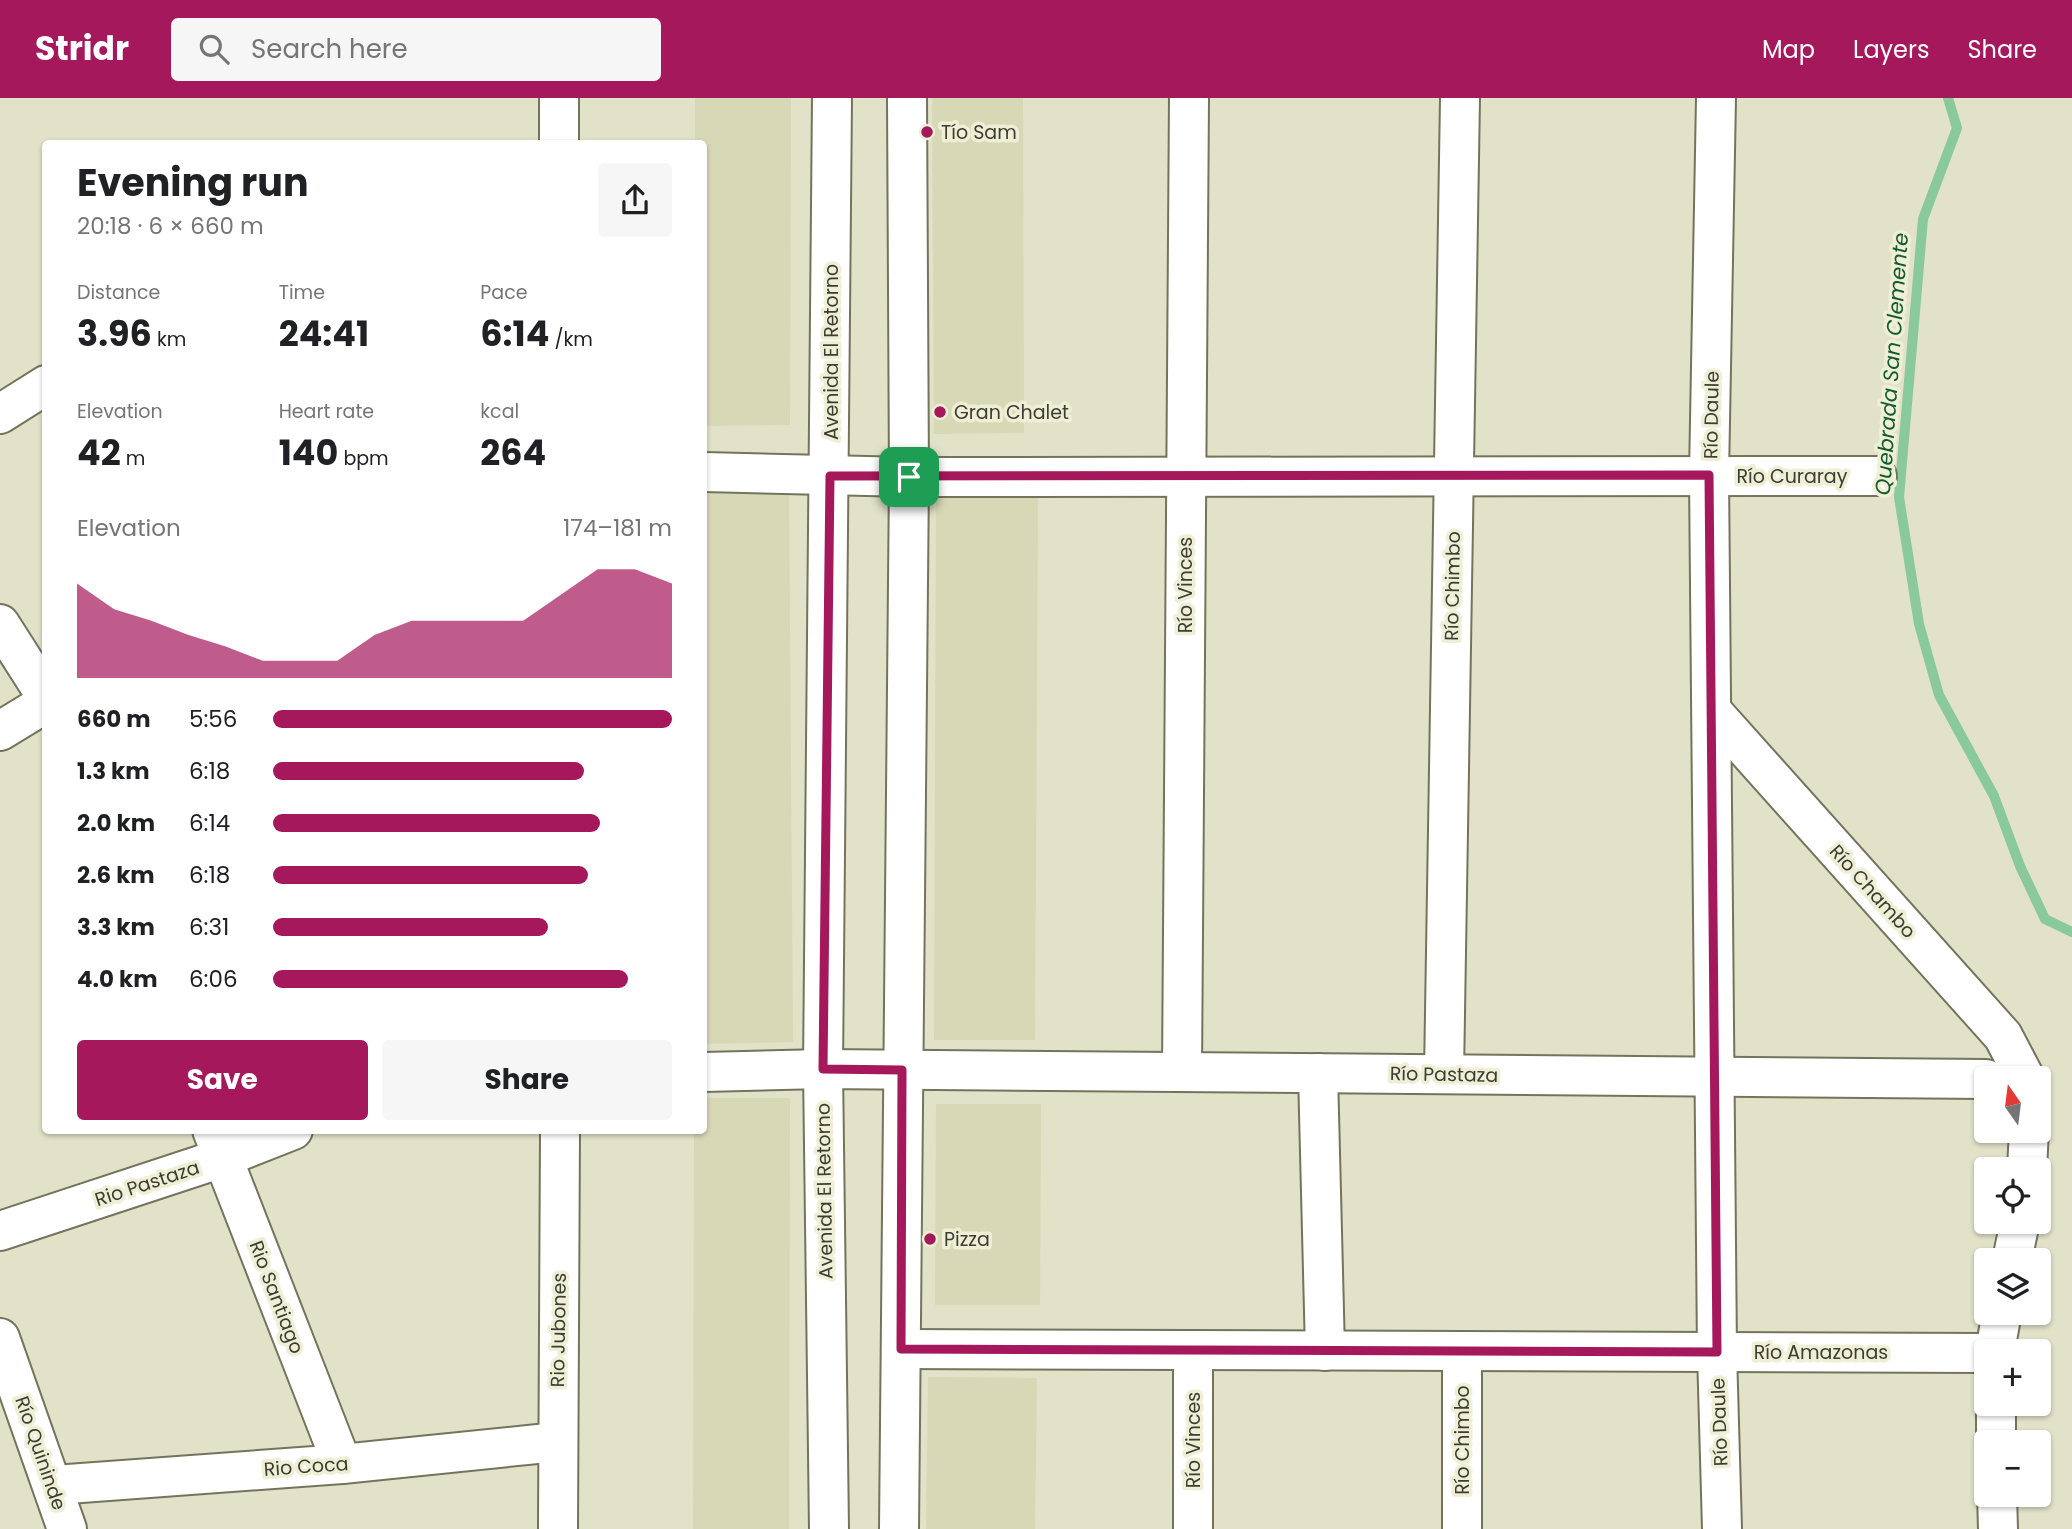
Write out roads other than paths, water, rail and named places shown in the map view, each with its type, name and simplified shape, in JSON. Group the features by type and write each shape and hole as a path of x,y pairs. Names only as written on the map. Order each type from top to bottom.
{"street":[{"path":"559,98 559,140"},
{"name":"Avenida El Retorno","path":"829,1529 823,1069 832,98"},
{"path":"899,1529 909,477 907,98"},
{"name":"Río Vinces","path":"1182,1072 1189,98"},
{"name":"Río Chimbo","path":"1444,1074 1460,98"},
{"name":"Río Daule","path":"1716,98 1709,475 1717,1352 1722,1529"},
{"path":"0,414 42,388"},
{"name":"Río Curaray","path":"707,472 909,477 1877,477"},
{"path":"0,624 42,690"},
{"path":"0,731 42,705"},
{"name":"Río Chambo","path":"1712,711 2003,1036 2019,1066"},
{"path":"707,1072 902,1070"},
{"name":"Río Pastaza","path":"902,1070 1974,1079"},
{"path":"1318,1073 1325,1351"},
{"name":"Rio Pastaza","path":"0,1231 217,1144 271,1134"},
{"name":"Rio Jubones","path":"558,1529 561,1134"},
{"name":"Rio Santiago","path":"217,1144 342,1464"},
{"name":"Río Quininde","path":"0,1338 54,1485 67,1529"},
{"name":"Río Amazonas","path":"901,1349 1974,1353"},
{"name":"Río Vinces","path":"1193,1351 1193,1529"},
{"name":"Río Chimbo","path":"1462,1352 1462,1529"},
{"name":"Rio Coca","path":"54,1485 342,1464 557,1442"},
{"path":"1997,1507 1998,1529"}],"waterway":[{"name":"Quebrada San Clemente","path":"1948,98 1957,128 1923,219 1899,497 1919,624 1939,695 1994,796 2020,866 2045,919 2072,932"}],"place":[{"name":"Tío Sam","path":"927,132"},
{"name":"Gran Chalet","path":"940,412"},
{"name":"Pizza","path":"930,1239"}]}
